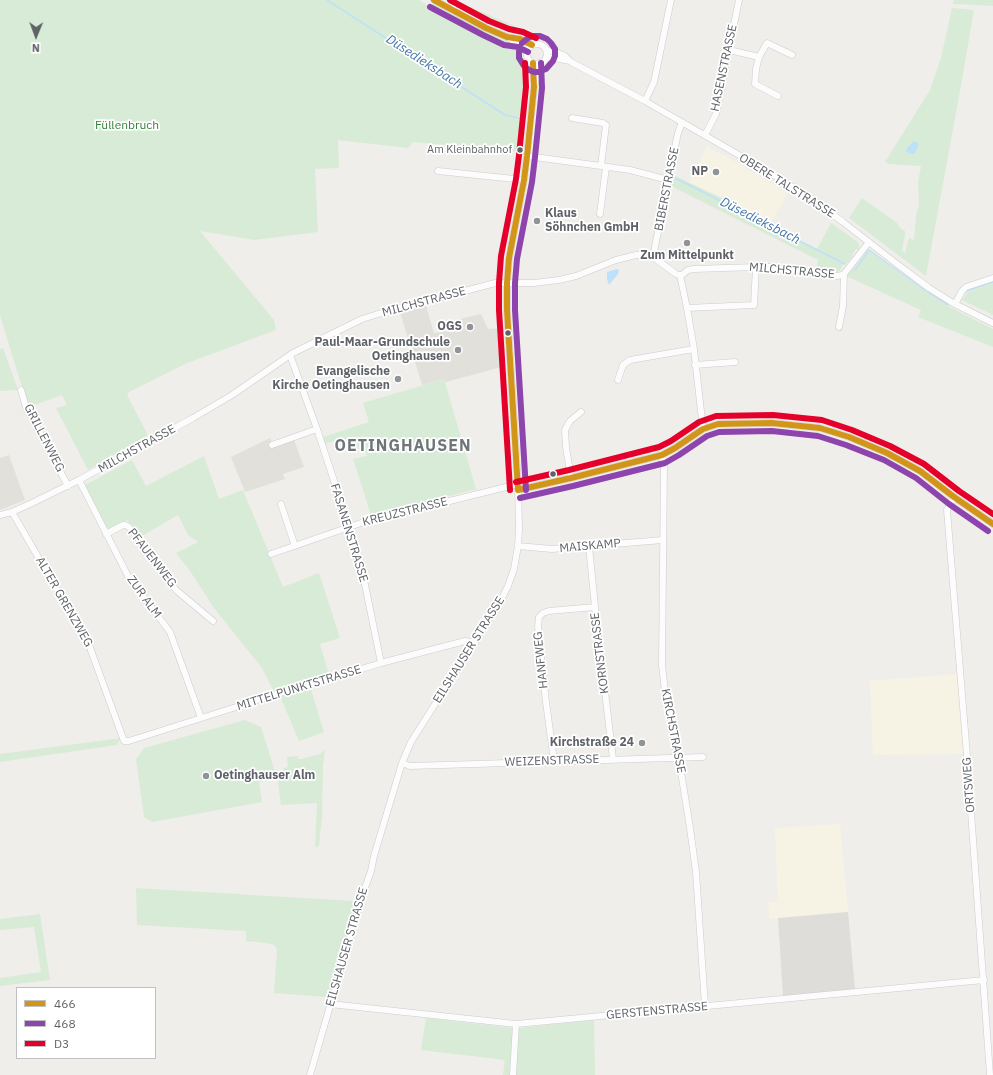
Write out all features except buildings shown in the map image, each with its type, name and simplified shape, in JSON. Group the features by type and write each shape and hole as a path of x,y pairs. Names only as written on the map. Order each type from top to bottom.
{"street":[{"path":"434,0 519,44 527,52 528,58 533,63 540,63 544,61 546,54 545,48 541,44 532,45 520,39 507,37"},
{"path":"645,101 654,82 670,0"},
{"name":"HASENSTRASSE","path":"705,135 716,114 739,0"},
{"path":"453,11 455,1"},
{"path":"778,96 755,84 759,56 767,43 792,56"},
{"path":"527,52 532,45"},
{"path":"729,50 759,56"},
{"name":"OBERE TALSTRASSE","path":"546,54 572,62 645,101 765,170 809,197 919,280 956,304 993,323"},
{"name":"EILSHAUSER STRASSE","path":"310,1075 402,763 411,742 493,614 508,586 514,569 519,529 518,487 507,310 507,283 509,258 524,180 527,156 534,87 533,63"},
{"name":"EILSHAUSER STRASSE","path":"534,87 540,63"},
{"path":"572,118 603,123 606,125 600,214"},
{"name":"BIBERSTRASSE","path":"653,257 678,133 682,122"},
{"path":"527,156 630,170 668,180"},
{"path":"438,171 524,180"},
{"name":"MILCHSTRASSE","path":"680,275 688,270 694,269 756,267 838,276 844,274 869,242"},
{"name":"MILCHSTRASSE","path":"0,515 12,512 68,486 232,395 290,355 367,317 415,303 495,283 534,283 559,280 576,276 629,256 643,255 653,257"},
{"path":"653,257 676,274 680,275 694,349 703,429"},
{"path":"687,308 754,305 756,267"},
{"path":"839,327 843,306 844,274"},
{"path":"956,304 962,291 966,287 993,278"},
{"path":"618,380 623,365 630,360 694,349"},
{"name":"FASANENSTRASSE","path":"290,355 360,560 381,663"},
{"path":"696,365 735,362"},
{"name":"GRILLENWEG","path":"21,390 26,407 68,486"},
{"path":"571,478 565,430 570,421 581,412"},
{"name":"KREUZSTRASSE","path":"271,554 349,527 414,509 518,487 571,478 662,455 703,429 718,424 772,422 820,428 849,437 888,453 920,471 993,524"},
{"path":"272,445 316,429"},
{"name":"KIRCHSTRASSE","path":"662,455 664,466 662,665 665,692 688,816 696,872 705,1006"},
{"name":"ZUR ALM","path":"79,480 128,576 170,632 201,718"},
{"name":"ORTSWEG","path":"954,497 947,510 984,980 990,1018 990,1075"},
{"path":"281,504 295,546"},
{"name":"ALTER GRENZWEG","path":"12,512 89,645 124,741"},
{"name":"PFAUENWEG","path":"106,534 123,525 129,527 176,590 213,620"},
{"name":"MAISKAMP","path":"518,546 552,549 663,540"},
{"name":"KORNSTRASSE","path":"589,546 613,760"},
{"name":"HANFWEG","path":"554,761 538,634 539,617 543,613 549,611 595,607"},
{"name":"MITTELPUNKTSTRASSE","path":"124,741 129,741 381,663 465,641 475,643"},
{"name":"WEIZENSTRASSE","path":"402,763 410,766 703,757"},
{"name":"GERSTENSTRASSE","path":"330,1004 516,1024 984,980"},
{"path":"513,1075 516,1024"}],"shaded area":[{"path":"708,144 711,149 787,193 771,224 689,183"},
{"name":"Paul-Maar-Grundschule Oetinghausen","path":"426,306 434,333 459,330 456,320 481,314 488,329 504,328 505,366 446,382 444,379 422,385 400,312"},
{"path":"270,438 274,447 294,440 304,467 283,474 285,479 245,492 231,457"},
{"path":"9,455 25,500 0,510 0,458"},
{"path":"957,674 965,751 962,754 873,755 870,681"},
{"path":"840,824 848,912 770,919 768,903 778,902 775,828"},
{"path":"848,912 855,989 783,996 778,918"}],"green space":[{"name":"Füllenbruch","path":"0,0 419,0 430,7 433,3 465,21 519,47 517,49 520,51 528,69 522,152 413,142 408,148 338,140 339,168 315,169 318,232 254,240 200,231 274,320 276,330 187,363 129,392 127,395 148,435 88,470 56,408 67,405 62,395 29,407 27,404 0,315"},
{"path":"954,0 993,0 993,6 953,4"},
{"path":"463,4 526,31 524,34 499,25 462,8"},
{"path":"952,8 974,10 926,276 849,218 862,198 897,223 901,229 905,231 902,250 905,253 909,238 914,240 916,215 919,205 918,183 921,166 889,164 885,162 930,90 941,58"},
{"path":"673,175 722,198 817,249 831,223 859,243 859,248 857,250 856,249 852,255 853,256 847,263 844,263 839,272 816,269 818,260 671,186"},
{"path":"868,250 948,306 993,329 993,347 918,317 921,310 846,276"},
{"path":"993,283 993,315 962,300 968,292"},
{"path":"3,348 18,390 0,391 0,349"},
{"path":"444,379 476,489 380,514 372,518 353,459 367,456 365,450 355,449 345,439 340,439 325,444 323,437 369,422 363,403"},
{"path":"204,456 219,499 243,490 283,587 319,573 340,638 320,644 329,675 274,692 262,668 214,608 190,571 176,553 198,542 188,535 178,515 140,537 127,520 108,530 85,485 132,460 146,486"},
{"path":"310,686 324,732 299,741 280,696"},
{"path":"245,720 261,727 274,768 276,779 259,782 262,802 152,822 144,817 136,759 144,748"},
{"path":"121,738 117,745 0,762 0,754"},
{"path":"325,750 319,846 315,847 317,803 281,805 278,783 284,768 288,767 287,757 298,756 298,759 301,759 320,754"},
{"path":"136,888 353,901 355,904 329,994 326,997 274,993 277,950 274,945 246,941 246,931 137,925"},
{"path":"40,914 50,980 0,986 0,978 41,972 34,927 0,930 0,919"},
{"path":"426,1018 513,1028 510,1075 503,1075 505,1060 421,1050"},
{"path":"594,1020 595,1075 515,1075 519,1028"}],"water":[{"path":"914,141 918,143 918,147 914,154 906,152 907,148"},
{"path":"617,269 619,270 618,274 609,285 607,272"}],"waterway":[{"name":"Düsedieksbach","path":"327,0 505,115 522,119"},
{"name":"Düsedieksbach","path":"675,178 845,264"},
{"name":"Düsedieksbach","path":"855,270 869,250 948,305"},
{"name":"Düsedieksbach","path":"967,291 993,282"}],"transit line":[{"name":"466","path":"434,0 486,28 507,37 520,39 532,45"},
{"name":"D3","path":"450,0 489,21 509,29 523,32 536,38"},
{"name":"468","path":"430,7 504,45 518,47 528,52"},
{"name":"468","path":"519,51 519,58 524,66 534,72 546,69 553,61 555,56 555,49 551,43 547,39 540,36 533,36 522,43"},
{"name":"D3","path":"510,490 499,310 499,283 501,256 516,179 519,155 526,87 525,63"},
{"name":"466","path":"518,490 507,310 507,283 509,258 524,180 527,156 534,87 533,63"},
{"name":"468","path":"526,490 515,310 515,283 517,259 532,182 535,157 542,88 541,63"},
{"name":"D3","path":"516,482 659,447 671,441 699,422 716,416 773,415 822,420 852,430 890,446 924,464 959,491 993,514"},
{"name":"466","path":"518,490 662,455 703,429 718,424 772,423 820,428 849,437 887,453 920,471 993,524"},
{"name":"468","path":"520,498 665,463 707,436 719,432 772,431 818,436 884,460 916,478 949,504 988,531"}],"place":[{"name":"Am Kleinbahnhof","path":"520,150"},
{"name":"NP","path":"716,172"},
{"name":"Klaus Söhnchen GmbH","path":"537,221"},
{"name":"Zum Mittelpunkt","path":"687,243"},
{"name":"OGS","path":"470,327"},
{"name":"Paul-Maar-Grundschule Oetinghausen","path":"458,350"},
{"name":"Evangelische Kirche Oetinghausen","path":"398,379"},
{"name":"Kirchstraße 24","path":"642,743"},
{"name":"Oetinghauser Alm","path":"206,776"}],"district":[{"name":"OETINGHAUSEN","path":"403,446"}]}
